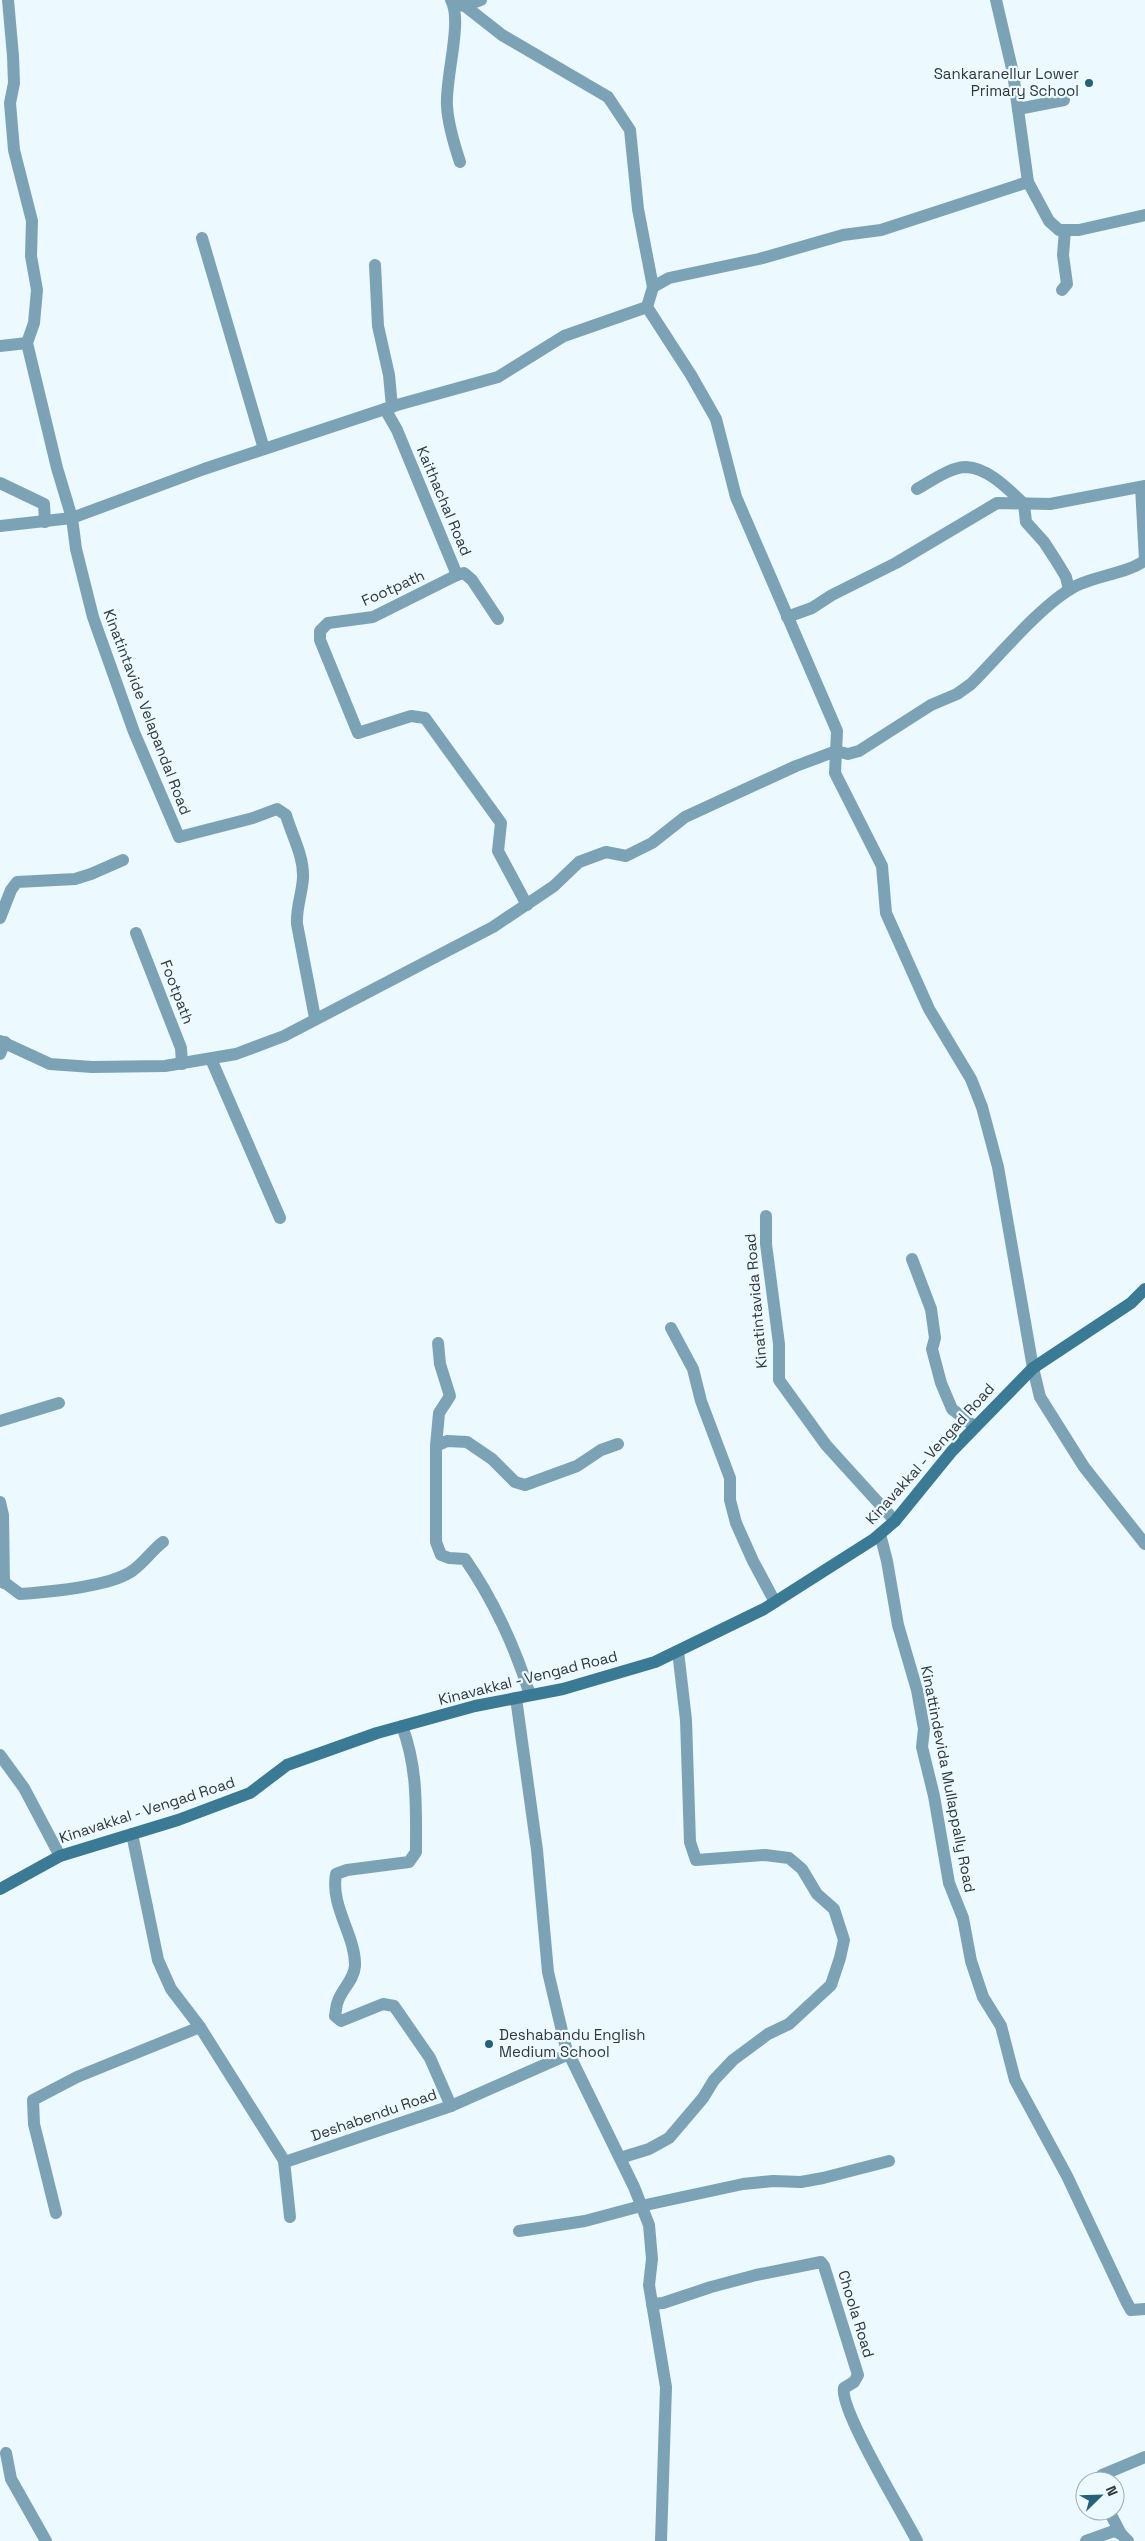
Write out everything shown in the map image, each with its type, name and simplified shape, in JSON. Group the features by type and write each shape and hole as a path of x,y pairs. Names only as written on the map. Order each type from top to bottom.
{"main road":[{"name":"Kinavakkal - Vengad Road","path":"0,1889 60,1856 178,1820 250,1793 287,1764 402,1726 475,1706 563,1689 655,1662 775,1602 880,1534 895,1521 975,1427 1033,1368 1131,1302 1145,1289"}],"street":[{"path":"8,0 13,56 14,83 10,103 14,150 32,221 31,256 37,290 34,323 27,343 57,468 72,518"},
{"path":"456,3 481,0"},
{"path":"996,0 1013,73 1028,182 1049,221 1059,230 1079,230 1145,215"},
{"path":"456,3 456,20 447,85 447,107 460,162"},
{"path":"456,3 502,35 608,97 630,130 638,209 653,287 647,307 691,375 716,419 736,497 837,731 835,773 882,866 886,913 929,1009 971,1079 982,1107 998,1167 1033,1368 1040,1397 1084,1467 1145,1544"},
{"path":"1018,109 1064,100"},
{"path":"653,287 669,278 759,259 843,234 881,230 1028,182"},
{"path":"1062,290 1067,284 1063,255 1065,230"},
{"path":"202,238 264,449"},
{"path":"375,265 378,326 389,375 388,408"},
{"path":"0,526 72,518 264,449 388,408 498,377 564,336 647,307"},
{"path":"0,346 27,343"},
{"name":"Kaithachal Road","path":"388,408 457,575 464,573 472,580 498,619"},
{"path":"917,489 953,471 966,467 997,480 1024,504 1026,522 1044,542 1057,562 1066,577 1069,590"},
{"path":"0,483 44,504 45,522"},
{"path":"2,1046 50,1064 92,1067 182,1064 236,1054 284,1036 315,1018 493,927 554,886 579,862 606,852 626,856 652,843 685,817 796,766 836,751 848,754 859,751 931,705 957,694 971,684 1054,601 1069,590 1104,575 1137,567 1145,560 1143,486 1050,504 997,503 896,563 832,595 812,608 787,617"},
{"name":"Kinatintavide Velapandal Road","path":"72,518 76,549 93,617 134,732 179,837 253,818 277,809 286,815 300,855 303,878 296,910 297,924 315,1018"},
{"name":"Footpath","path":"457,575 373,617 328,623 320,631 320,640 358,733 412,716 426,718 481,792 501,823 498,851 527,905"},
{"path":"0,918 11,890 17,882 75,879 123,860"},
{"name":"Footpath","path":"136,933 181,1048 182,1064"},
{"path":"211,1059 280,1218"},
{"name":"Kinatintavida Road","path":"766,1216 766,1244 779,1344 779,1380 826,1445 895,1521"},
{"path":"912,1259 931,1309 935,1338 932,1349 942,1383 952,1409 975,1427"},
{"path":"671,1328 693,1369 701,1401 730,1478 730,1500 736,1524 775,1602"},
{"path":"438,1344 440,1364 450,1396 440,1413 436,1446 436,1542 441,1554 449,1558 465,1559 478,1578 520,1662 530,1696"},
{"path":"0,1421 59,1403"},
{"path":"436,1446 448,1441 467,1442 492,1459 515,1482 524,1485 577,1466 601,1450 618,1444"},
{"path":"0,1502 2,1515 2,1581 20,1594 85,1586 118,1578 132,1571 163,1542"},
{"name":"Kinattindevida Mullappally Road","path":"880,1534 887,1561 898,1625 917,1690 924,1729 922,1747 934,1796 949,1883 963,1918 971,1961 983,1997 1000,2026 1015,2080 1063,2168 1131,2310 1145,2309"},
{"path":"620,2158 650,2149 669,2138 703,2098 714,2080 733,2060 768,2034 789,2024 820,1996 831,1985 844,1940 834,1909 817,1894 802,1869 789,1858 765,1856 696,1860 690,1842 686,1720 678,1651"},
{"path":"516,1698 537,1850 548,1972 569,2054 620,2158 649,2226 652,2259 649,2285 666,2387 661,2541"},
{"name":"Deshabendu Road","path":"284,2161 289,2162 451,2106 430,2058 394,2006 383,2004 341,2021 335,2016 337,2001 349,1983 355,1966 350,1940 339,1910 334,1884 336,1874 347,1870 409,1862 416,1852 416,1779 409,1744 402,1726"},
{"path":"0,1755 24,1788 60,1856"},
{"path":"132,1834 158,1960 170,1989 200,2027 284,2161 290,2217"},
{"path":"56,2213 34,2124 33,2100 77,2077 200,2027"},
{"path":"451,2106 569,2054"},
{"path":"520,2231 586,2222 641,2206 743,2184 772,2181 802,2182 889,2161"},
{"name":"Choola Road","path":"652,2304 663,2303 756,2275 821,2262 824,2266 858,2375 854,2382 844,2388 843,2392 854,2421 917,2541"},
{"path":"6,2453 11,2479 46,2541"},
{"path":"1112,2471 1145,2458"},
{"path":"1115,2521 1125,2537"},
{"path":"1086,2541 1114,2531 1125,2537"}],"place":[{"name":"Sankaranellur Lower Primary School","path":"1089,83"},
{"name":"Deshabandu English Medium School","path":"489,2044"}]}
